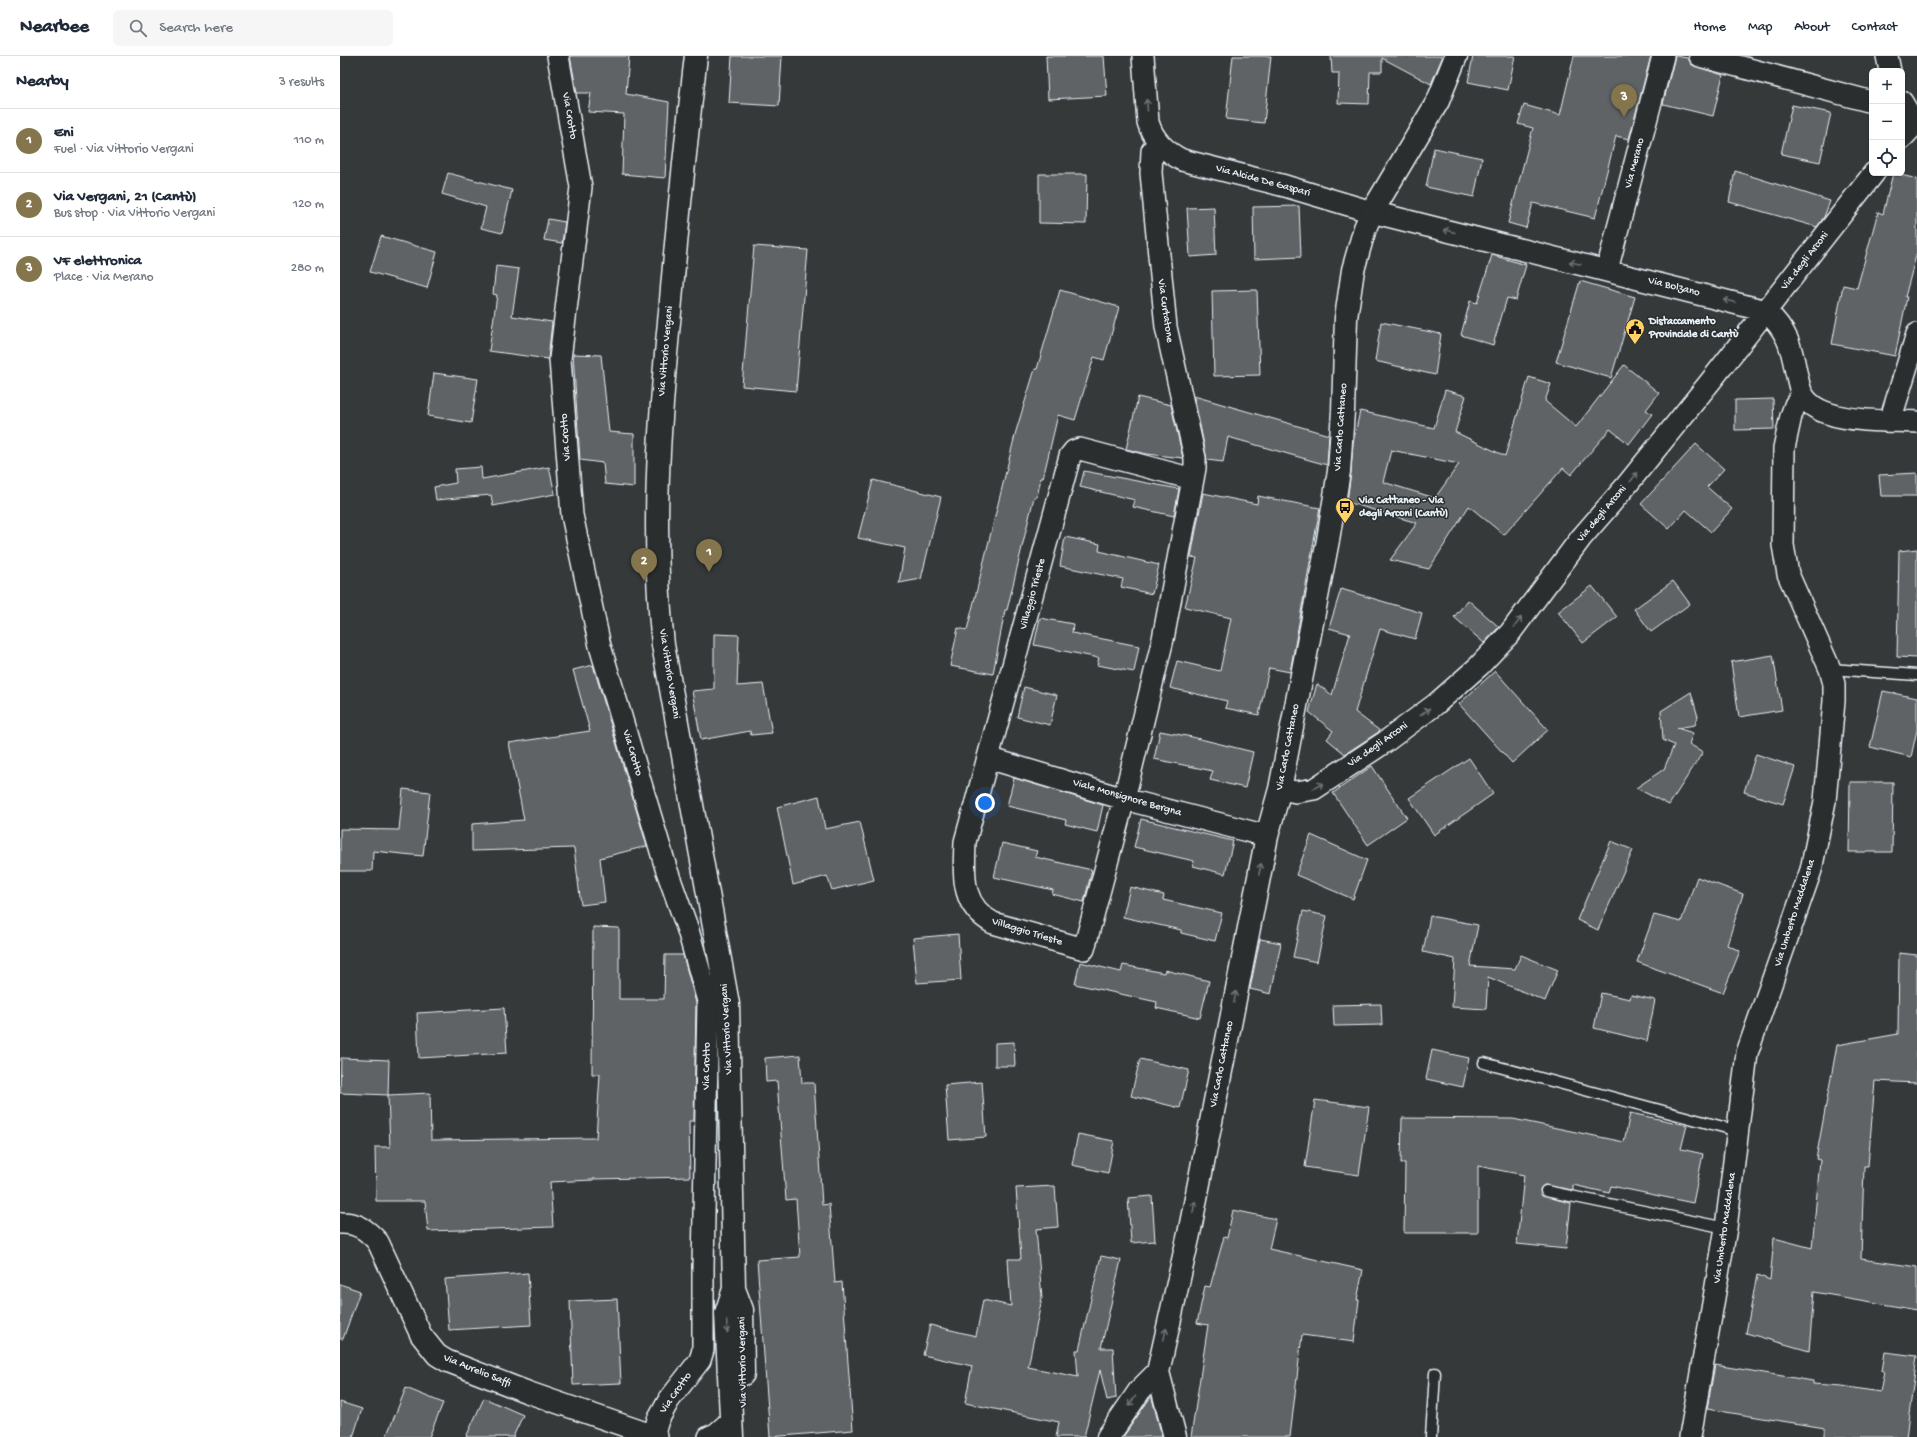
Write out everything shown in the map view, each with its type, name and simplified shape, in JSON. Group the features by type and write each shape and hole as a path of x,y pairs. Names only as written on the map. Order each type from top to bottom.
{"street":[{"name":"Via Crotto","path":"558,56 581,187 560,359 572,515 600,646 666,868 688,930 708,1001 703,1261 704,1350 700,1360 662,1411 655,1436"},
{"name":"Via Vittorio Vergani","path":"696,56 680,196 663,387 659,448 658,589 663,645 728,1004 734,1289 742,1310 736,1432"},
{"path":"1143,56 1148,122 1151,132 1158,142"},
{"name":"Via Carlo Cattaneo","path":"1158,1372 1190,1226 1267,836 1280,789 1334,501 1343,410 1346,318 1353,270 1365,228 1372,212 1438,101 1456,56"},
{"name":"Via Merano","path":"1607,270 1663,56"},
{"path":"1700,56 1869,101"},
{"path":"1887,56 1889,68"},
{"name":"Via Alcide De Gaspari","path":"1158,142 1169,153 1182,160 1285,186 1372,212"},
{"name":"Via Curtatone","path":"1158,142 1152,151 1151,173 1164,312 1195,458 1195,468 1192,479"},
{"name":"Via degli Arconi","path":"1280,789 1296,792 1314,789 1385,742 1436,704 1479,666 1510,633 1581,538 1626,486 1872,176"},
{"name":"Via Bolzano","path":"1372,212 1766,311"},
{"path":"1766,311 1784,330 1790,343 1802,395 1810,404 1822,412 1839,417 1917,422"},
{"path":"1890,421 1917,334"},
{"name":"Via Umberto Maddalena","path":"1690,1437 1726,1228 1748,1053 1811,870 1826,801 1834,684 1830,669 1788,574 1783,545 1784,448 1791,416 1795,405 1802,395"},
{"name":"Villaggio Trieste","path":"1080,449 1192,479 1163,639 1124,799 1084,949 993,923 982,917 974,909 968,895 964,860 965,842 988,758 1070,456 1074,451 1080,449"},
{"name":"Viale Monsignore Bergna","path":"988,758 1124,799 1267,836"},
{"name":"Via Aurelio Saffi","path":"340,1223 358,1225 368,1231 378,1242 421,1335 437,1355 447,1361 527,1392 655,1436"},
{"path":"1108,1437 1140,1390 1158,1372"},
{"path":"1158,1372 1175,1437"},
{"path":"709,1437 716,1434 736,1432"}],"lane":[{"path":"1830,669 1917,675"},
{"path":"1484,1063 1738,1131"},
{"path":"1546,1191 1726,1228"},
{"path":"1431,1437 1435,1373"}],"building":[{"path":"570,56 629,56 626,94 669,102 665,178 622,174 624,114 588,112 591,93 577,93"},
{"path":"732,56 782,56 779,106 729,103"},
{"path":"1046,56 1104,56 1107,96 1048,99"},
{"path":"1233,56 1271,56 1264,123 1226,119"},
{"path":"1331,56 1443,56 1431,84 1382,58 1382,72 1370,72 1369,104 1338,103 1339,73 1332,73"},
{"path":"1473,56 1515,56 1508,90 1468,82"},
{"path":"1574,56 1651,56 1629,139 1616,136 1595,218 1533,203 1526,228 1508,223 1533,128 1518,124 1524,105 1560,115"},
{"path":"1675,56 1688,58 1691,64 1697,67 1723,75 1713,116 1663,104"},
{"path":"1792,105 1831,113 1820,162 1781,154"},
{"path":"1434,148 1482,158 1474,197 1426,187"},
{"path":"1735,171 1830,201 1824,217 1817,227 1729,202"},
{"path":"448,173 512,190 502,233 481,228 486,207 442,194"},
{"path":"1039,174 1087,174 1086,224 1039,223"},
{"path":"1892,176 1905,176 1917,179 1917,252 1905,297 1907,297 1895,356 1832,344 1843,285 1857,288 1878,212 1883,214"},
{"path":"1299,206 1301,257 1254,259 1253,207"},
{"path":"1214,207 1216,255 1190,257 1187,208"},
{"path":"548,219 565,222 562,243 544,240"},
{"path":"381,236 437,252 427,288 370,272"},
{"path":"754,246 808,250 796,391 742,386"},
{"path":"1492,255 1526,265 1516,300 1507,298 1493,345 1461,335 1470,301 1477,303"},
{"path":"496,266 519,269 512,316 552,322 548,359 489,351 497,295 493,294"},
{"path":"1580,281 1635,297 1611,378 1556,362"},
{"path":"1060,290 1119,307 1104,360 1094,357 1075,420 1058,415 1043,478 1041,478 1037,497 1034,497 1007,610 1005,610 993,674 950,666 958,628 967,630 1016,431 1035,369 1037,369"},
{"path":"1257,290 1260,375 1214,376 1212,291"},
{"path":"1381,322 1441,334 1435,375 1375,361"},
{"path":"573,354 601,355 609,432 634,434 634,487 605,484 603,463 580,460"},
{"path":"1624,365 1659,393 1646,410 1652,414 1629,444 1610,429 1571,475 1563,468 1504,535 1469,506 1429,569 1390,560 1417,523 1347,502 1353,443 1360,411 1434,428 1445,390 1466,396 1455,432 1505,456 1529,377 1551,384 1545,401 1576,427","holes":["1391,450 1459,464 1435,498 1383,482"]},
{"path":"434,373 478,379 471,423 428,416"},
{"path":"1194,396 1329,435 1327,465 1228,437 1223,462 1207,460"},
{"path":"1138,397 1171,405 1183,458 1147,454 1126,449"},
{"path":"1773,399 1774,429 1735,430 1735,400"},
{"path":"1696,444 1724,469 1707,487 1732,509 1711,532 1686,510 1669,529 1641,504"},
{"path":"481,467 482,479 549,467 555,494 493,506 491,495 436,500 434,487 456,483 455,469"},
{"path":"1084,471 1179,489 1174,516 1133,507 1135,500 1080,487"},
{"path":"1917,473 1917,496 1881,496 1879,475"},
{"path":"873,480 941,497 921,579 899,583 905,548 858,538"},
{"path":"1203,493 1257,504 1258,496 1320,508 1290,672 1269,668 1259,715 1225,708 1227,701 1170,688 1177,661 1220,671 1231,618 1185,607 1197,558 1191,557"},
{"path":"1065,537 1100,544 1099,551 1159,565 1152,594 1121,587 1123,579 1060,566"},
{"path":"1917,549 1917,658 1897,657 1899,551"},
{"path":"1673,581 1690,604 1651,632 1634,609"},
{"path":"1592,586 1617,617 1583,643 1558,612"},
{"path":"1341,589 1422,613 1415,639 1380,629 1355,712 1380,731 1345,754 1327,739 1333,731 1309,712 1317,684 1332,695 1350,634 1329,628"},
{"path":"1468,600 1499,627 1484,643 1454,617"},
{"path":"1040,618 1073,624 1072,633 1139,646 1134,672 1097,665 1099,658 1034,645"},
{"path":"714,634 739,635 737,686 763,684 772,733 751,735 750,731 701,740 692,691 714,689"},
{"path":"1773,655 1782,710 1739,717 1731,662"},
{"path":"593,665 647,846 600,858 605,902 581,905 574,848 472,851 472,824 524,820 509,743 590,731 573,670"},
{"path":"1495,671 1548,730 1512,763 1459,704"},
{"path":"1024,687 1057,695 1050,725 1017,717"},
{"path":"1883,691 1917,698 1917,730 1911,757 1870,747"},
{"path":"1691,692 1698,717 1695,725 1677,728 1693,733 1689,744 1703,752 1669,805 1636,788 1664,769 1674,745 1663,740 1661,711"},
{"path":"1160,731 1253,752 1245,788 1210,780 1213,771 1154,759"},
{"path":"1756,754 1795,767 1783,804 1744,792"},
{"path":"1469,758 1493,794 1434,835 1409,798"},
{"path":"1372,766 1407,818 1368,845 1333,793"},
{"path":"1014,778 1103,805 1097,832 1065,824 1066,820 1007,806"},
{"path":"1850,782 1893,782 1892,852 1849,852"},
{"path":"403,789 430,792 423,856 373,851 372,871 340,871 340,829 399,830"},
{"path":"819,796 825,829 860,822 874,880 832,890 827,876 793,885 777,807"},
{"path":"1141,819 1233,841 1225,874 1193,866 1194,861 1134,847"},
{"path":"1311,835 1367,860 1353,899 1296,875"},
{"path":"1611,841 1633,850 1598,930 1577,920"},
{"path":"1002,843 1037,851 1035,857 1092,870 1084,902 1052,894 1053,890 994,877"},
{"path":"1697,877 1743,894 1727,945 1740,951 1723,993 1637,962 1654,915 1681,922"},
{"path":"1130,887 1164,895 1163,900 1222,913 1215,941 1181,933 1181,930 1123,917"},
{"path":"1303,911 1327,916 1317,962 1293,957"},
{"path":"1430,916 1478,925 1470,966 1515,969 1521,955 1558,970 1545,1001 1488,977 1486,1009 1452,1007 1455,959 1423,952"},
{"path":"593,927 619,928 619,999 664,999 665,955 683,955 696,1003 694,1121 689,1121 690,1177 593,1179 550,1182 553,1227 428,1231 425,1201 376,1201 375,1147 390,1147 388,1095 430,1093 431,1140 596,1138 600,1074 592,1074"},
{"path":"958,934 961,980 917,983 913,938"},
{"path":"1260,939 1281,943 1271,994 1250,989"},
{"path":"1899,953 1917,955 1917,1083 1875,1081 1868,1166 1864,1166 1861,1259 1917,1267 1917,1310 1814,1292 1809,1351 1746,1333 1757,1275 1770,1280 1774,1238 1812,1248 1820,1160 1816,1159 1837,1045 1898,1034"},
{"path":"1080,962 1121,972 1123,965 1164,973 1165,970 1209,981 1200,1018 1156,1008 1157,1002 1075,984"},
{"path":"1601,993 1630,999 1631,995 1655,1000 1647,1041 1594,1028"},
{"path":"1381,1004 1382,1025 1334,1026 1333,1005"},
{"path":"504,1008 507,1053 419,1058 417,1013"},
{"path":"1014,1042 1015,1066 995,1066 995,1043"},
{"path":"1432,1050 1469,1058 1463,1087 1426,1079"},
{"path":"800,1055 802,1083 814,1083 822,1205 829,1204 835,1283 842,1282 853,1430 770,1437 757,1260 800,1257 796,1199 786,1200 777,1081 766,1082 765,1058"},
{"path":"341,1058 389,1060 388,1095 340,1093"},
{"path":"1140,1059 1189,1070 1180,1108 1131,1096"},
{"path":"982,1082 986,1137 949,1140 945,1085"},
{"path":"1315,1100 1369,1107 1359,1175 1305,1167"},
{"path":"1630,1113 1687,1125 1681,1149 1703,1154 1693,1203 1611,1186 1609,1193 1573,1185 1573,1190 1544,1185 1540,1189 1542,1196 1571,1203 1566,1249 1517,1244 1524,1175 1478,1166 1478,1233 1404,1233 1405,1163 1401,1163 1402,1118 1513,1119 1624,1142"},
{"path":"1078,1134 1114,1141 1108,1173 1072,1165"},
{"path":"1055,1186 1058,1227 1036,1229 1042,1298 1028,1367 1078,1377 1076,1350 1079,1350 1101,1256 1121,1260 1101,1348 1113,1348 1116,1398 1107,1400 1100,1370 1084,1437 1056,1437 1059,1422 965,1403 972,1366 923,1355 930,1325 976,1336 983,1300 1011,1306 1008,1259 1021,1259 1016,1188"},
{"path":"1152,1196 1155,1241 1131,1243 1128,1198"},
{"path":"1233,1210 1276,1219 1269,1249 1363,1270 1357,1300 1359,1300 1354,1342 1302,1335 1290,1437 1191,1437 1208,1325 1197,1323 1205,1286 1210,1287 1224,1237 1227,1238"},
{"path":"528,1273 531,1325 449,1330 445,1279"},
{"path":"340,1284 360,1291 343,1339 340,1339"},
{"path":"617,1299 621,1383 573,1385 570,1301"},
{"path":"1885,1352 1917,1356 1906,1437 1825,1437 1825,1428 1707,1409 1715,1365 1813,1381 1813,1384 1842,1386 1880,1392 1884,1371 1882,1371"},
{"path":"406,1388 443,1403 429,1437 386,1437"},
{"path":"484,1398 523,1415 513,1437 466,1437"},
{"path":"1150,1398 1152,1398 1162,1437 1123,1437"},
{"path":"340,1402 362,1409 353,1437 340,1437"}],"place":[{"name":"VF elettronica","path":"1624,117"},
{"name":"Distaccamento Provinciale di Cantù","path":"1635,345"},
{"name":"Via Cattaneo - Via degli Arconi (Cantù)","path":"1345,524"},
{"name":"Eni","path":"709,572"},
{"name":"Via Vergani, 21 (Cantù)","path":"644,581"}]}
